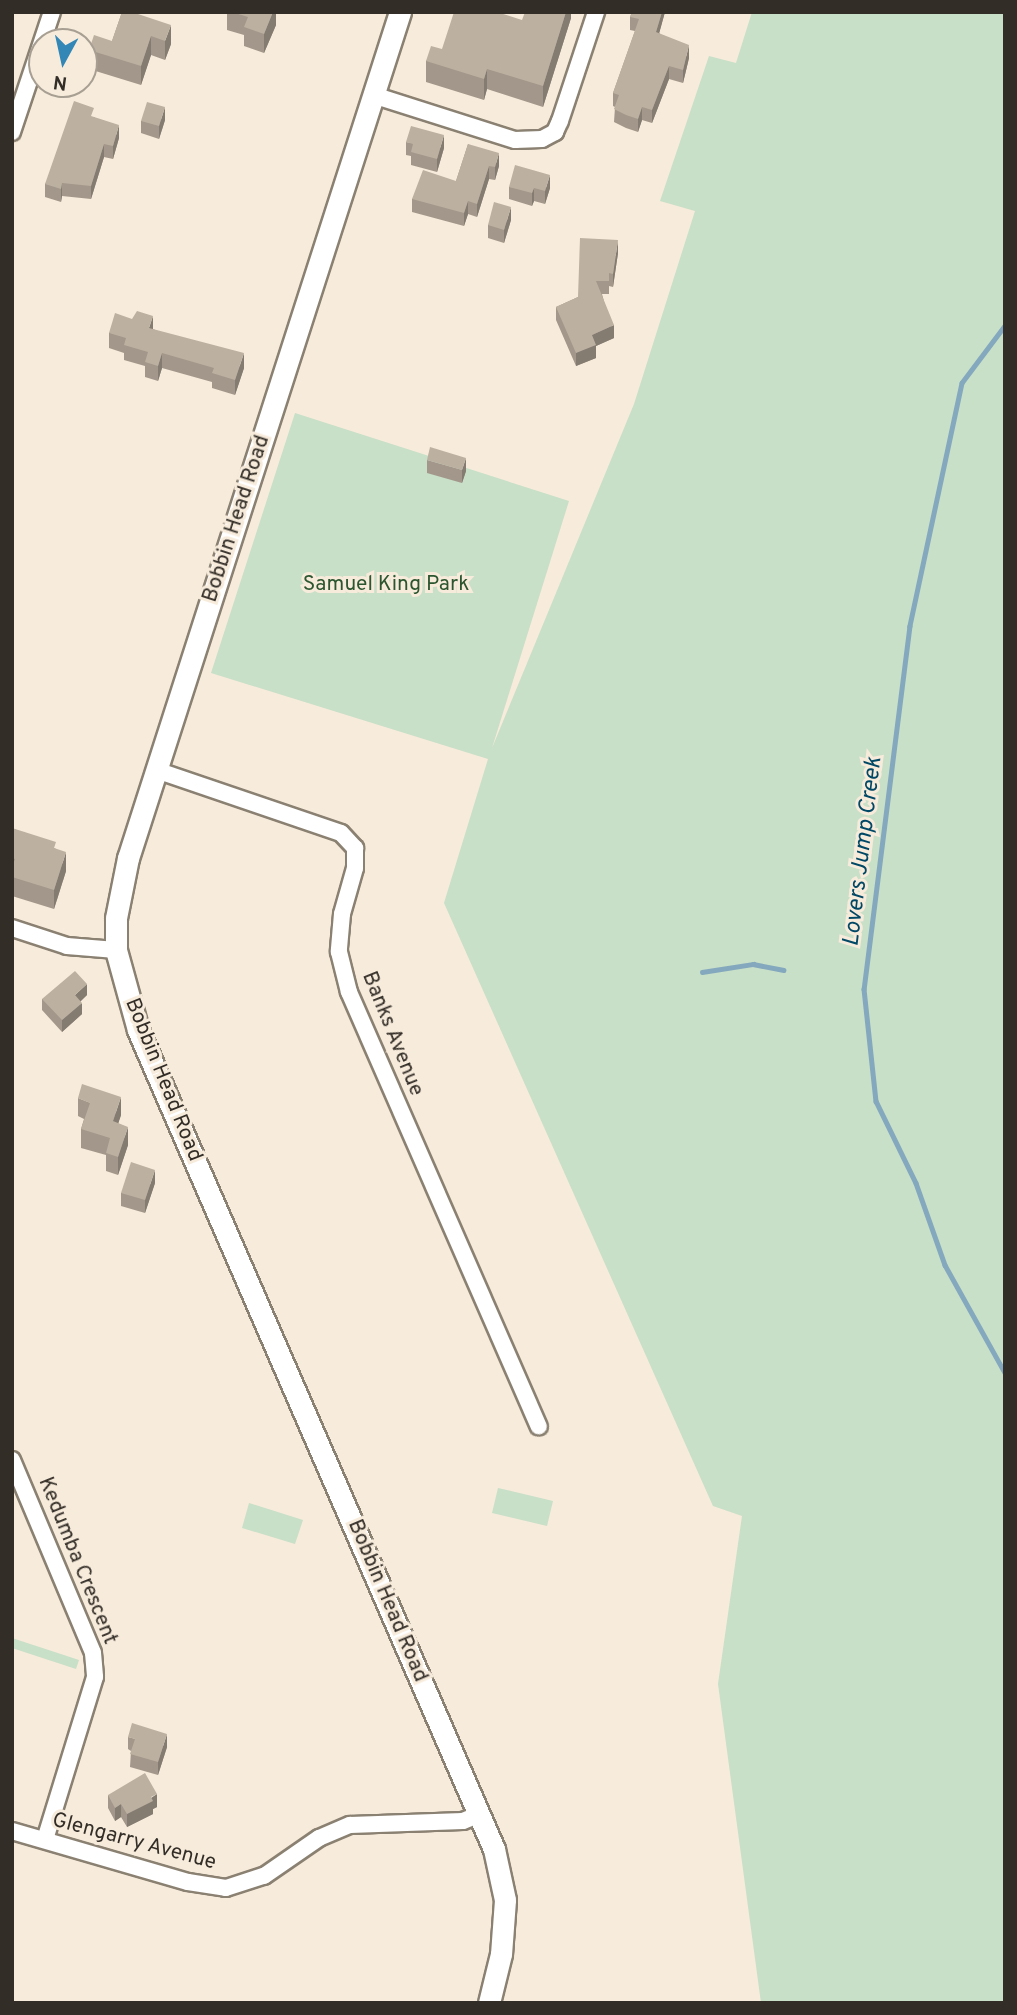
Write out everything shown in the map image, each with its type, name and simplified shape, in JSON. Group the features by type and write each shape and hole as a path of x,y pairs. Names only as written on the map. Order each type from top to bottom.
{"main road":[{"name":"Bobbin Head Road","path":"400,12 156,770 120,893 116,950 138,1030 494,1849 505,1900 501,1954 493,2002"}],"street":[{"path":"12,132 52,12"},
{"path":"373,95 515,140 542,139 560,121 596,12"},
{"name":"Banks Avenue","path":"156,770 341,833 355,848 339,952 349,992 539,1426"},
{"path":"12,928 67,946 116,950"},
{"name":"Kedumba Crescent","path":"14,1466 93,1653 95,1677 45,1840"},
{"name":"Glengarry Avenue","path":"12,1831 188,1882 226,1888 264,1876 319,1838 350,1825 463,1821 480,1814"}],"green space":[{"name":"Samuel King Park","path":"752,12 1005,12 1005,2003 761,2003 718,1684 742,1516 713,1506 444,903 488,759 211,673 295,413 569,501 492,748 634,404 695,211 660,201 709,56 736,63"},
{"path":"498,1488 553,1501 547,1526 492,1513"},
{"path":"249,1503 303,1520 295,1544 242,1528"},
{"path":"12,1638 79,1660 76,1669 12,1648"}],"building":[{"path":"122,12 132,12 171,25 165,41 151,36 141,66 98,53 98,36 112,41"},
{"path":"232,12 273,12 264,34 244,27 248,17"},
{"path":"454,12 497,12 522,20 525,12 566,12 543,86 487,69 484,79 426,61 431,46 442,49"},
{"path":"632,12 662,12 656,32 689,45 683,70 669,66 652,110 642,107 638,119 614,109 619,95 613,93 639,19 630,17"},
{"path":"74,101 94,108 91,116 119,125 113,146 104,144 91,186 62,183 61,189 45,184"},
{"path":"147,102 165,107 159,126 141,121"},
{"path":"411,126 444,135 437,159 411,152 413,144 406,142"},
{"path":"468,144 499,153 495,167 489,166 477,204 468,201 464,213 412,199 423,170 456,181"},
{"path":"515,165 550,175 545,191 534,188 532,193 509,187"},
{"path":"494,202 511,207 504,230 488,225"},
{"path":"580,238 618,240 613,274 609,273 609,281 596,281 614,325 592,335 596,345 576,353 556,307 578,297"},
{"path":"137,311 153,316 149,328 244,353 235,380 212,373 214,368 162,353 158,366 145,362 148,352 124,345 126,338 109,333 115,313 132,319"},
{"path":"430,447 466,458 462,470 427,460"},
{"path":"12,828 56,842 54,848 66,852 54,890 12,877 15,859 12,858"},
{"path":"75,971 87,984 75,995 82,1003 62,1020 42,999"},
{"path":"82,1084 121,1097 113,1121 128,1127 118,1157 106,1153 110,1138 81,1129 90,1103 78,1098"},
{"path":"131,1162 155,1170 145,1200 121,1193"},
{"path":"132,1723 167,1734 158,1762 130,1754 135,1739 128,1737"},
{"path":"145,1773 157,1794 151,1797 153,1801 127,1814 121,1804 115,1808 108,1795"}],"waterway":[{"name":"Lovers Jump Creek","path":"1005,326 962,383 910,626 864,989 876,1101 916,1183 945,1265 1005,1373"},
{"path":"702,972 753,964 783,970"}]}
